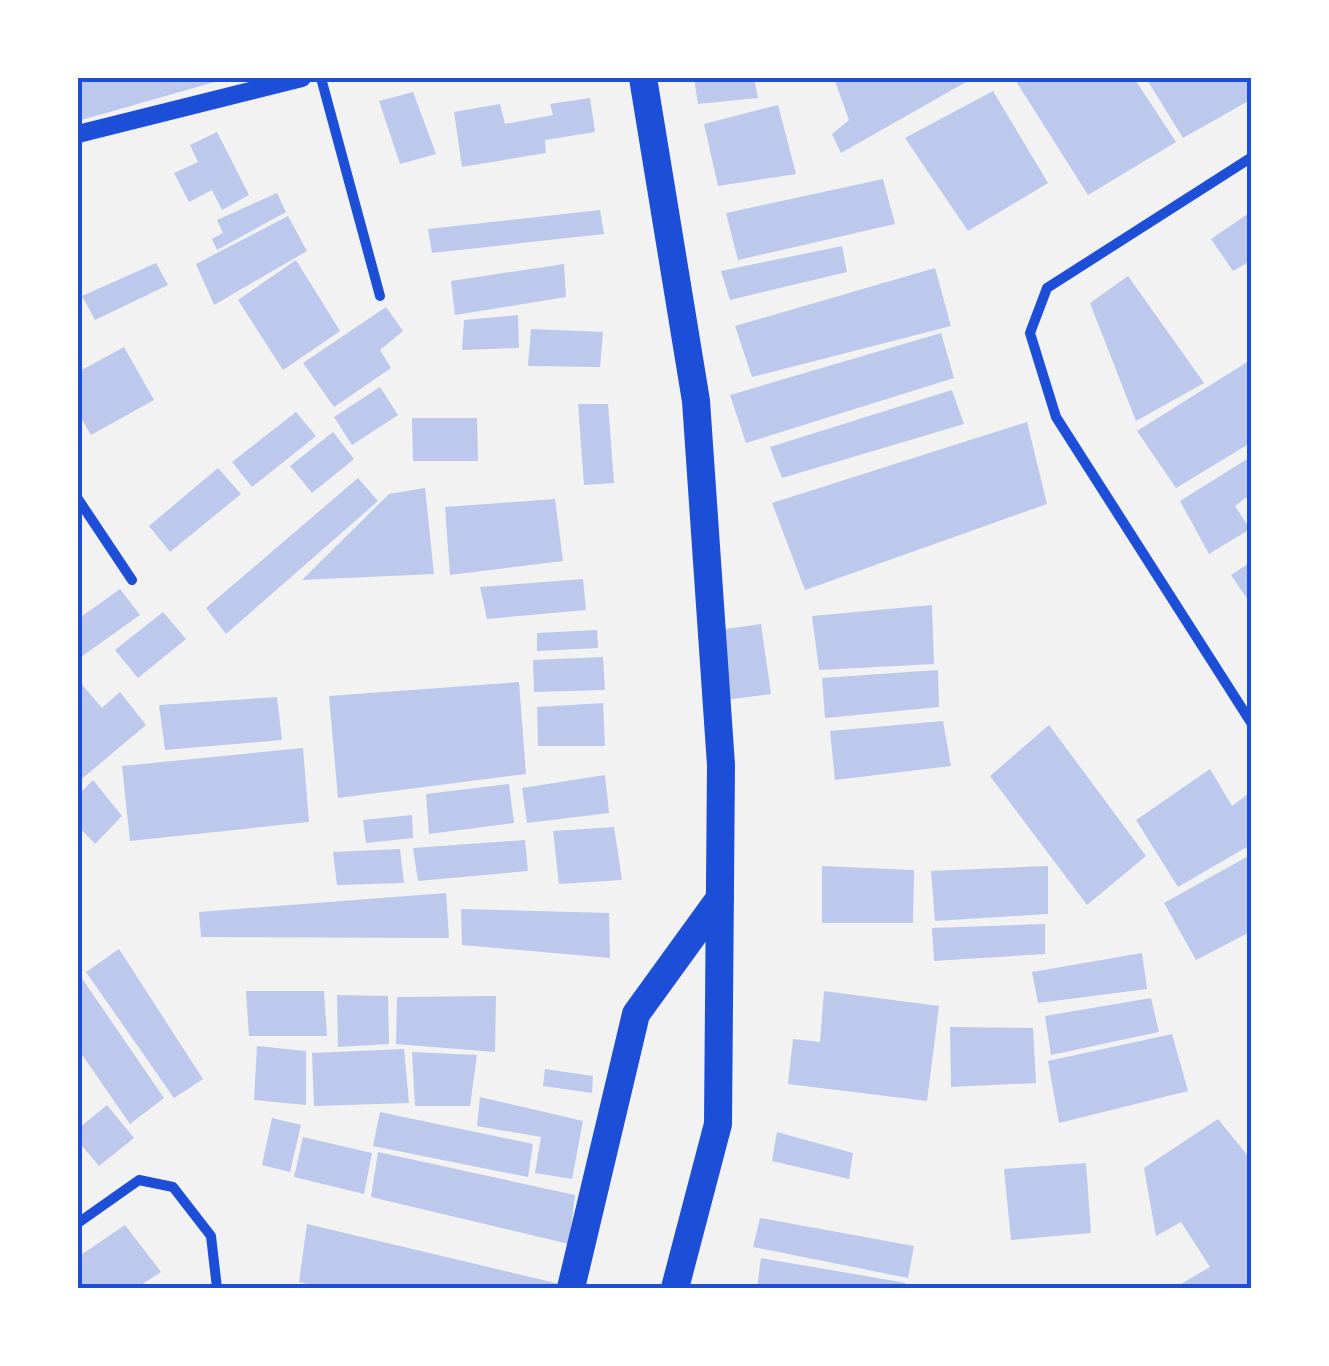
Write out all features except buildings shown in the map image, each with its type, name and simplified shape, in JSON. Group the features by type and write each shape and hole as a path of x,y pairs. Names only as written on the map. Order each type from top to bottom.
{"highway":[{"path":"643,78 696,401 721,765 718,1124 675,1288"},
{"path":"570,1288 636,1014 720,898"}],"street":[{"path":"78,134 302,78"},
{"path":"322,78 380,296"},
{"path":"1252,157 1047,288 1030,333 1056,417 1252,724"},
{"path":"78,499 132,580"},
{"path":"78,1222 138,1180 174,1187 212,1236 217,1288"}]}
